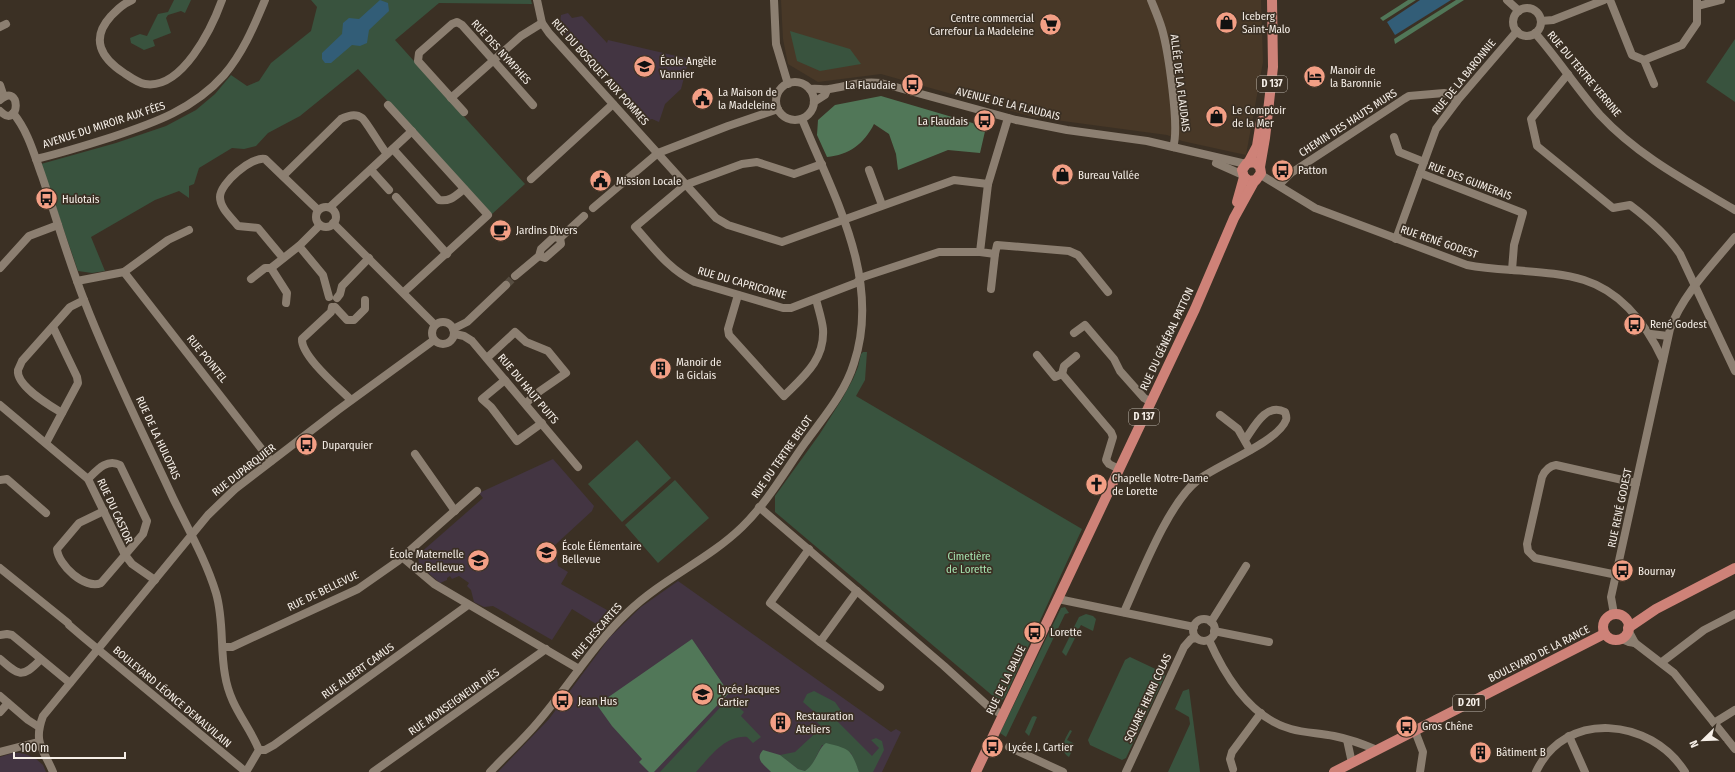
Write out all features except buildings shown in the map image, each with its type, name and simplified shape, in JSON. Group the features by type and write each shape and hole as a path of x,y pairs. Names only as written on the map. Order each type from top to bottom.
{"main road":[{"name":"D 137","path":"1247,163 1257,146 1266,84 1269,38 1267,0"},
{"name":"RUE DU GÉNÉRAL PATTON","path":"1058,599 1195,309 1234,218 1258,174 1265,138 1273,67 1272,0"},
{"path":"1255,162 1258,174 1250,181 1243,176 1243,168 1247,163 1255,162"},
{"name":"RUE DU GÉNÉRAL PATTON","path":"1234,218 1243,176"},
{"path":"1627,625 1614,614 1604,621 1604,634 1614,640 1622,639 1627,625 1735,568"},
{"name":"RUE DE LA BALUE","path":"976,772 1058,599"},
{"name":"BOULEVARD DE LA RANCE","path":"1334,772 1604,634"}],"street":[{"path":"132,0 120,7 105,23 100,33 102,53 108,62 116,68 141,83 152,85 175,76 182,70 197,49 222,0"},
{"name":"AVENUE DU MIROIR AUX FÉES","path":"36,159 157,122 173,115 196,101 219,81 235,61 254,27 265,0"},
{"name":"RUE DU BOSQUET AUX POMMES","path":"536,0 542,23 685,185 722,223 782,242 954,180 988,184"},
{"path":"774,0 776,44 788,84"},
{"name":"ALLÉE DE LA FLAUDAIS","path":"1151,0 1162,29 1167,52 1176,133 1173,146"},
{"path":"1507,0 1519,11"},
{"path":"1541,21 1553,20 1604,0"},
{"path":"1610,0 1632,56 1644,60 1682,45 1696,23 1697,3 1721,0"},
{"path":"1526,8 1533,9 1538,13 1541,21 1540,28 1535,33 1526,36 1517,31 1514,17 1519,11 1526,8"},
{"name":"RUE DES NYMPHES","path":"451,98 418,61 419,53 452,24 457,22 462,25 533,105"},
{"path":"464,112 451,98 521,36 542,23"},
{"name":"RUE DE LA BARONNIE","path":"1420,173 1436,129 1457,101 1517,31"},
{"name":"RUE DU TERTRE VERRINE","path":"1535,33 1601,115 1640,150 1660,165 1735,210"},
{"path":"1644,60 1654,84"},
{"path":"1568,74 1531,119 1537,146 1613,208 1630,205 1657,225 1680,254 1735,371"},
{"path":"800,83 810,90 814,102 811,112 802,119 791,120 781,114 778,109 777,97 783,87 788,84 800,83"},
{"name":"AVENUE DE LA FLAUDAIS","path":"810,90 821,88 827,90 859,83 881,83 1008,118 1067,130 1173,146 1232,169 1243,176"},
{"name":"RUE DE LA HULOTAIS","path":"0,85 2,98 10,96 16,102 17,108 13,113 24,128 36,159 77,281 101,342 191,535 216,593 220,610 225,675 231,697 235,709 255,740 259,750"},
{"path":"814,102 824,95 827,90"},
{"name":"CHEMIN DES HAUTS MURS","path":"1279,185 1291,173 1408,96 1444,93 1449,94 1457,101"},
{"path":"531,179 613,104"},
{"path":"388,105 488,215 404,292"},
{"path":"593,208 658,153 708,133 778,109"},
{"path":"0,113 7,115 13,113"},
{"path":"283,176 341,119 354,115 362,118 390,152 438,200 451,200 464,189"},
{"path":"980,252 988,184 1008,118"},
{"name":"RUE DU TERTRE BELOT","path":"802,119 844,219 863,300 863,321 858,350 849,376 840,392 759,508 809,549 989,707 1002,715"},
{"path":"330,207 335,212 336,218 334,223 330,226 320,225 316,221 318,210 321,207 330,207 412,131"},
{"path":"1394,137 1399,152 1424,162"},
{"name":"AVENUE DE LA FLAUDAIS","path":"1184,150 1247,163"},
{"path":"283,258 258,228 238,226 222,205 220,195 226,181 256,159 265,159 318,210"},
{"path":"685,185 750,162 794,174 822,164"},
{"path":"371,170 389,190"},
{"path":"870,170 882,205"},
{"name":"RUE DES GUIMERAIS","path":"1396,239 1420,173 1523,213 1514,245 1512,270"},
{"name":"RUE RENÉ GODEST","path":"1258,174 1279,185 1315,208 1467,265 1563,275 1585,280 1597,285 1626,306 1651,334 1663,360"},
{"name":"RUE DU CAPRICORNE","path":"685,185 635,227 671,268 682,276 695,282 782,308 791,308 859,280 939,252 980,252 995,254"},
{"path":"396,197 447,254"},
{"path":"515,276 539,256 541,249 554,237 560,238 584,216"},
{"path":"334,223 435,325"},
{"path":"0,268 29,236 58,225"},
{"path":"251,279 265,268 271,268 299,246 320,225"},
{"path":"77,281 124,272 168,240 189,230"},
{"name":"RUE RENÉ GODEST","path":"1614,614 1612,597 1668,336 1674,318 1695,286 1735,237"},
{"path":"991,289 996,245 1068,251 1078,255 1108,292"},
{"path":"299,246 323,275 333,302 347,320 354,320 365,309 365,300"},
{"path":"351,400 322,371 304,349 302,339 331,312 333,302 340,294 342,286 369,258"},
{"path":"271,268 287,293 286,303"},
{"name":"RUE POINTEL","path":"124,272 271,461"},
{"path":"435,325 432,332 434,340 439,344 446,344 452,341 454,332 467,322 506,285"},
{"path":"738,295 728,330 730,335 784,396 811,370 818,358 822,345 823,329 816,298"},
{"path":"62,413 30,390 19,380 17,375 22,361 70,307 84,300"},
{"path":"435,325 445,322 454,332"},
{"path":"1074,333 1085,324 1114,359 1120,371 1144,398 1151,402"},
{"path":"46,443 76,389 77,376 53,327"},
{"name":"RUE DU HAUT PUITS","path":"454,332 472,341 526,403 578,467"},
{"path":"486,358 514,332 526,342 548,351 566,373 540,390 526,403"},
{"path":"1651,334 1668,336"},
{"name":"RUE DUPARQUIER","path":"39,727 45,712 98,650 191,535 226,496 351,400 434,340"},
{"path":"1654,343 1666,346"},
{"path":"1037,356 1055,377 1062,374"},
{"path":"1062,374 1064,366 1076,356"},
{"path":"1062,374 1111,432 1113,437 1106,460 1109,464 1119,469"},
{"path":"505,380 482,399 491,407 517,441 542,423"},
{"name":"RUE DU CASTOR","path":"0,405 88,479 125,556 132,564 154,580"},
{"path":"1124,612 1157,542 1183,494 1200,478 1250,450 1273,434 1286,422 1287,418 1284,412 1279,409 1273,409 1264,414 1245,440"},
{"path":"1220,415 1238,429 1250,450"},
{"path":"415,454 455,511"},
{"path":"88,479 103,465 116,463 123,470 147,521 143,534 101,583 95,586 85,584 61,562 57,549 74,527 104,511"},
{"path":"1617,575 1535,558 1528,551 1527,544 1542,477 1546,469 1556,465 1636,483"},
{"path":"0,480 7,479 46,513"},
{"name":"RUE DE BELLEVUE","path":"223,647 232,647 358,589 402,557 477,491"},
{"name":"RUE DESCARTES","path":"402,557 420,574 468,605 579,669 597,644 627,612 741,528 759,508"},
{"path":"809,549 770,603 880,688"},
{"path":"1210,622 1246,566"},
{"name":"BOULEVARD LÉONCE DEMALVILAIN","path":"0,568 246,772"},
{"path":"820,642 857,591"},
{"path":"1058,599 1194,627"},
{"name":"RUE ALBERT CAMUS","path":"259,750 265,750 274,745 468,605"},
{"path":"1662,662 1704,630 1735,614"},
{"path":"1209,640 1202,641 1196,638 1193,632 1194,627 1201,620 1210,622"},
{"path":"1210,622 1214,631"},
{"path":"1627,625 1635,643"},
{"path":"1209,640 1214,631"},
{"path":"1214,631 1269,642"},
{"path":"0,635 7,634 12,636 70,683"},
{"name":"SQUARE HENRI COLAS","path":"1126,772 1184,647 1191,639 1196,638"},
{"path":"1622,639 1635,643 1662,662 1674,674 1735,749"},
{"path":"1209,640 1237,689 1246,700 1262,713 1291,729 1333,736 1360,743 1377,750"},
{"name":"RUE MONSEIGNEUR DIÈS","path":"373,772 546,649"},
{"path":"0,659 15,672 22,674 26,673 40,660"},
{"path":"490,772 538,723 579,669"},
{"path":"0,696 28,720 39,727 38,742 53,772"},
{"path":"0,712 8,703"},
{"path":"1714,723 1735,710"},
{"path":"1233,769 1230,759 1232,752 1262,713"},
{"path":"1536,772 1541,760 1550,749 1569,736 1598,728 1612,728 1635,732 1650,739 1669,752 1685,772"},
{"path":"1415,731 1423,752 1420,772"},
{"path":"1569,736 1584,772"},
{"path":"1347,740 1352,763"},
{"path":"0,752 38,742"},
{"path":"1009,747 1063,772"},
{"path":"246,772 259,750"}],"shaded area":[{"path":"781,0 1261,0 1263,62 1246,155 1182,141 1167,135 1033,117 881,74 818,82 788,64 783,39"},
{"name":"École Angèle Vannier","path":"568,13 572,18 582,16 607,43 608,40 689,59 681,89 665,104 659,122 652,119 649,120 628,97 624,96 623,91 610,76 608,77 599,63 595,67 562,31 564,26 560,22 561,15"},
{"path":"553,459 594,506 592,511 555,545 558,566 568,572 561,584 614,614 601,627 572,609 552,640 493,606 484,607 474,602 471,590 467,586 469,583 459,576 452,579 450,576 447,580 440,583 419,565 418,555 483,498 479,493"},
{"name":"Lycée Jacques Cartier","path":"678,581 891,732 896,729 901,732 882,772 498,772 549,719 610,637 641,607"},
{"path":"13,753 23,753 35,758 43,765 46,772 0,772 0,757"}],"green space":[{"path":"174,0 191,0 185,13 181,11 168,15 166,18 171,33 153,40 155,46 144,50 131,43 130,38 140,34 147,36 158,14 168,12"},
{"path":"311,0 531,0 532,4 439,3 395,40 525,184 492,214 358,69 300,116 268,133 256,146 244,149 232,148 199,168 194,184 189,186 189,198 179,191 155,200 91,237 105,271 92,273 78,271 41,164 116,143 166,126 196,110 215,94 231,75 247,86 259,81 271,63 311,31 317,7"},
{"path":"1408,0 1416,0 1383,21 1380,18"},
{"path":"1456,0 1464,0 1395,44 1394,39"},
{"path":"790,31 850,49 861,64 820,71 797,61"},
{"path":"1735,39 1735,102 1706,82"},
{"path":"881,96 986,127 980,153 948,150 898,170 896,154 889,134 874,124 861,143 842,154 827,157 817,135 818,120 835,105"},
{"name":"Cimetière de Lorette","path":"863,352 867,352 865,380 856,396 1082,529 1005,697 1000,702 775,512 775,496 819,435 842,399 853,379"},
{"path":"637,440 671,478 622,522 588,484"},
{"path":"675,480 709,518 658,563 625,525"},
{"path":"1065,607 1069,613 1065,614 1006,737 1000,733 1061,608"},
{"path":"1086,614 1093,616 1096,619 1093,631 1081,625 1076,634 1073,633 1073,629 1079,617"},
{"path":"1070,636 1075,638 1066,656 1062,652"},
{"path":"692,639 729,693 654,772 649,772 639,762 642,759 612,726 597,705"},
{"path":"1130,657 1164,673 1165,676 1126,758 1122,760 1090,745 1088,740 1125,660"},
{"path":"1189,689 1200,772 1168,772 1190,724 1189,717 1175,709 1183,691"},
{"path":"814,691 835,702 842,712 838,717 838,722 872,756 879,748 871,740 876,738 882,741 884,750 873,772 859,772 851,753 822,745 811,767 805,771 798,769 780,755 795,752 822,727 815,720 818,715 803,702 807,694"},
{"path":"729,698 744,712 741,716 761,737 753,743 747,737 739,737 725,743 712,754 696,772 660,772"},
{"path":"1032,717 1037,717 1029,736 1025,732"},
{"path":"1070,730 1072,731 1067,740 1075,744 1069,757 1063,748"},
{"path":"826,743 848,751 854,759 859,772 771,772 760,760 763,750 780,755 798,769 805,771 812,764 823,745"}],"water":[{"path":"380,0 388,3 389,11 369,30 367,43 360,46 352,45 331,63 325,63 322,59 322,53 342,34 343,23 349,18 359,19"},
{"path":"1420,0 1451,0 1395,35 1387,22"}],"tunnel":[{"path":"506,285 515,276"}],"place":[{"name":"Iceberg Saint-Malo","path":"1227,22"},
{"name":"Centre commercial Carrefour La Madeleine","path":"1050,24"},
{"name":"École Angèle Vannier","path":"644,67"},
{"name":"Manoir de la Baronnie","path":"1314,76"},
{"name":"La Flaudaie","path":"912,85"},
{"name":"La Maison de la Madeleine","path":"703,98"},
{"name":"Le Comptoir de la Mer","path":"1217,116"},
{"name":"La Flaudais","path":"984,121"},
{"name":"Patton","path":"1282,170"},
{"name":"Bureau Vallée","path":"1063,175"},
{"name":"Mission Locale","path":"600,181"},
{"name":"Hulotais","path":"46,199"},
{"name":"Jardins Divers","path":"500,230"},
{"name":"René Godest","path":"1634,324"},
{"name":"Manoir de la Giclais","path":"660,368"},
{"name":"Duparquier","path":"306,445"},
{"name":"Chapelle Notre-Dame de Lorette","path":"1096,484"},
{"name":"École Élémentaire Bellevue","path":"547,552"},
{"name":"École Maternelle de Bellevue","path":"479,560"},
{"name":"Bournay","path":"1622,571"},
{"name":"Lorette","path":"1035,632"},
{"name":"Lycée Jacques Cartier","path":"703,695"},
{"name":"Jean Hus","path":"563,701"},
{"name":"Restauration Ateliers","path":"780,722"},
{"name":"Gros Chêne","path":"1406,726"},
{"name":"Lycée J. Cartier","path":"993,747"},
{"name":"Bâtiment B","path":"1480,752"}]}
